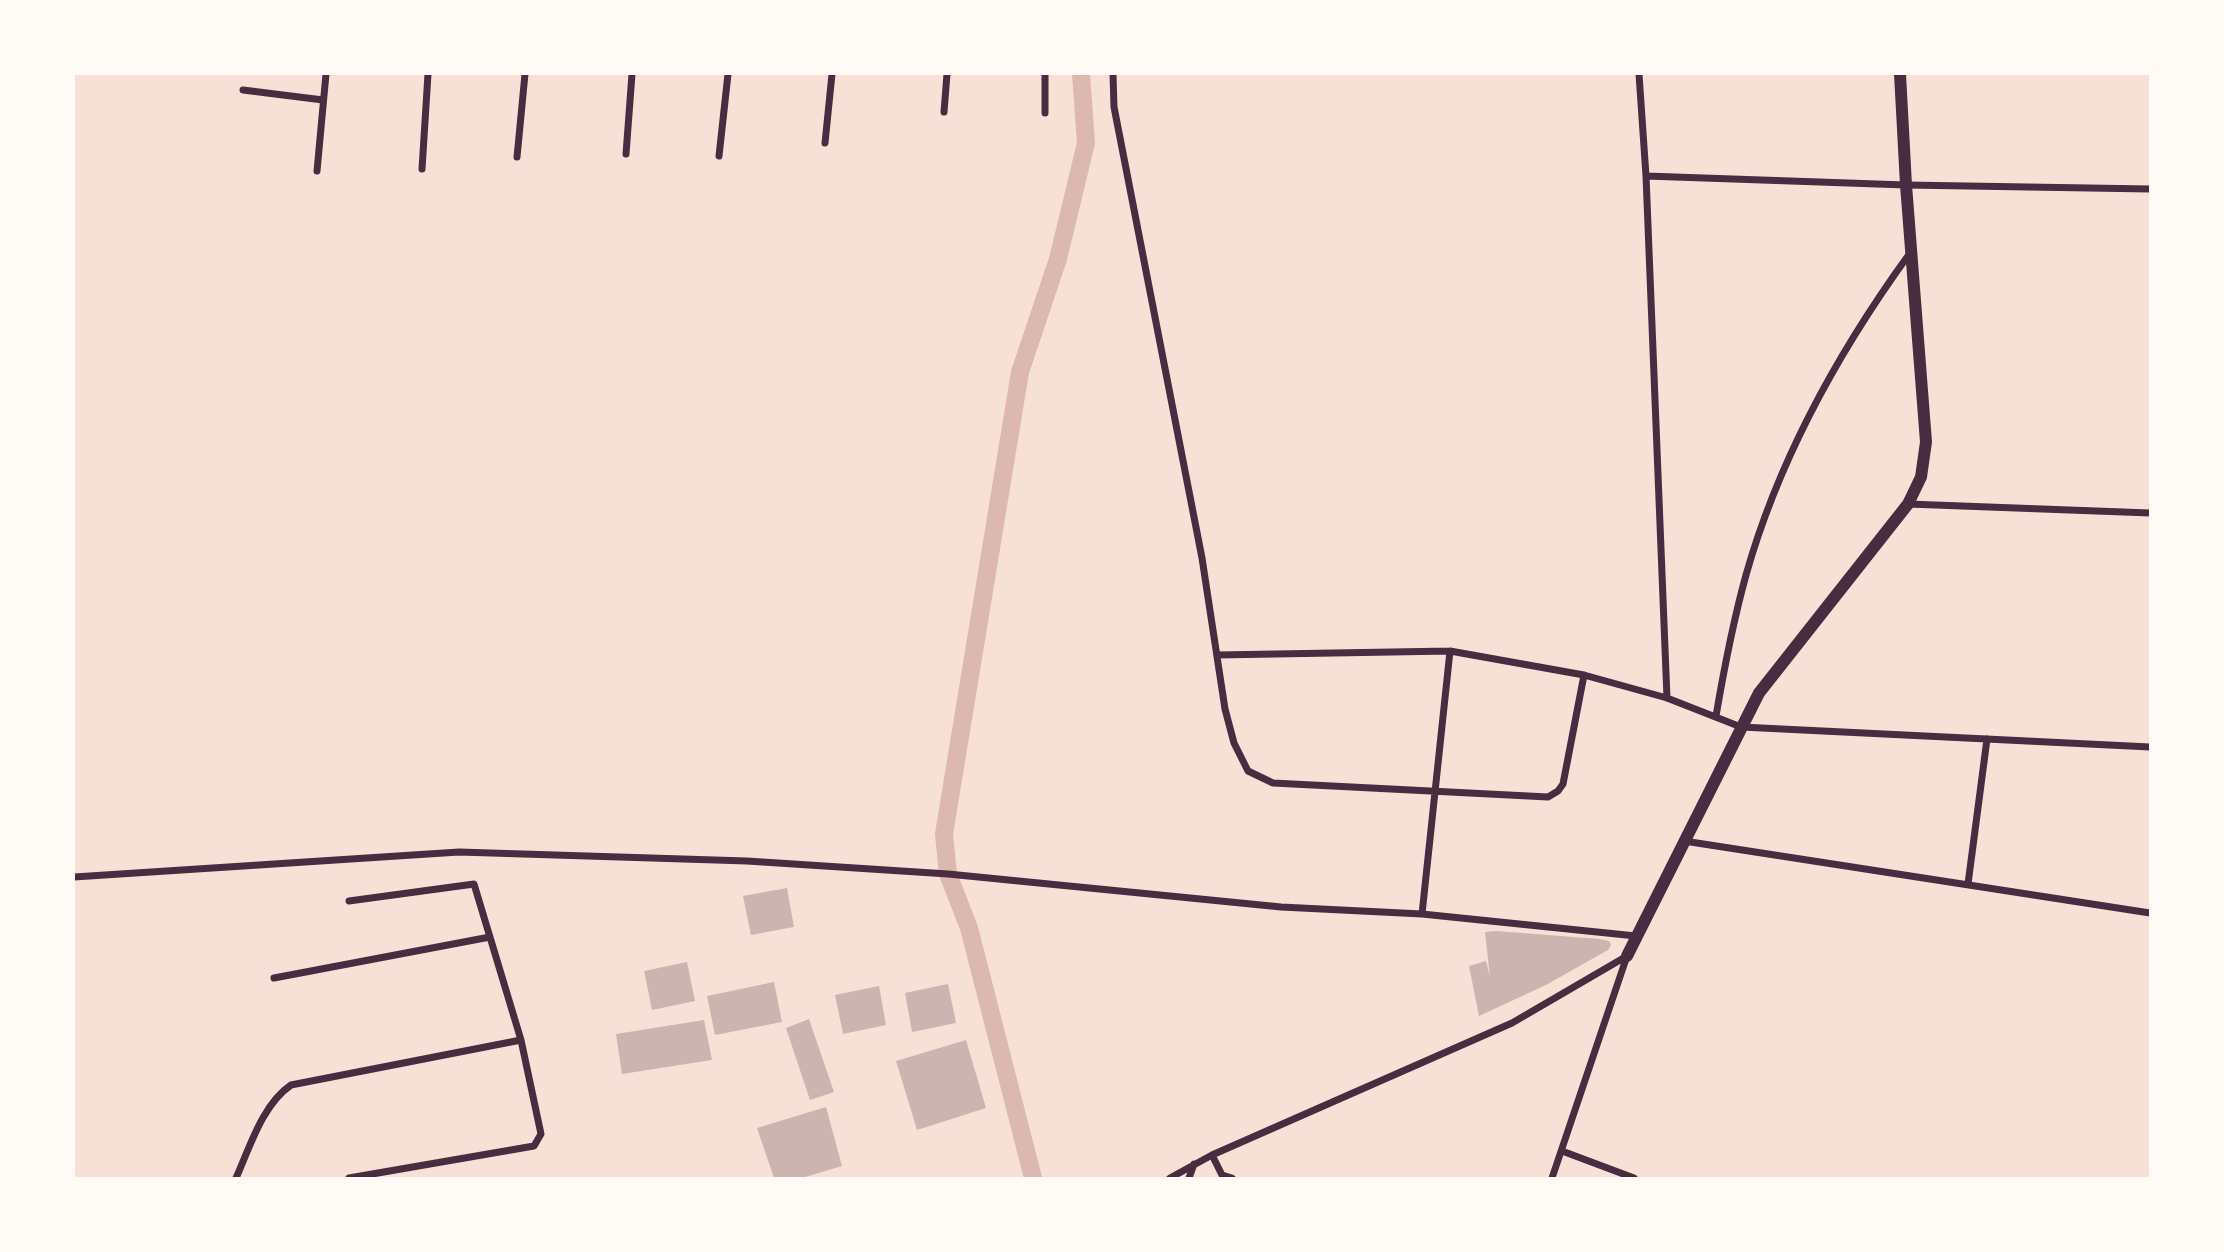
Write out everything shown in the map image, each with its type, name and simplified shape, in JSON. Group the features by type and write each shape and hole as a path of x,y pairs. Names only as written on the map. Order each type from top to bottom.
{"street":[{"path":"317,171 326,74"},
{"path":"422,169 428,74"},
{"path":"517,156 525,74"},
{"path":"626,154 632,74"},
{"path":"719,156 728,74"},
{"path":"825,143 832,74"},
{"path":"944,112 947,74"},
{"path":"1045,74 1045,113"},
{"path":"1112,74 1114,107 1202,558 1225,709 1234,743 1248,771 1273,783 1548,797 1558,792 1563,784 1584,674"},
{"path":"1639,74 1646,176 1667,698"},
{"path":"1552,1178 1636,936 1741,727 1759,693 1908,504 1921,477 1926,442 1900,74"},
{"path":"243,90 323,100"},
{"path":"1646,176 1906,185 2151,189"},
{"path":"1716,716 1728,645 1746,574 1769,504 1798,437 1831,372 1869,309 1912,250"},
{"path":"1908,504 2151,513"},
{"path":"1217,655 1450,651 1584,674 1667,698 1741,727 2151,747"},
{"path":"1422,914 1450,651"},
{"path":"1968,884 1987,739"},
{"path":"1684,841 2151,912"},
{"path":"74,877 458,852 747,861 922,872 1281,907 1422,914 1636,936"},
{"path":"349,901 474,884 521,1040 541,1134 534,1146 349,1178"},
{"path":"274,978 490,937"},
{"path":"1170,1178 1212,1155 1512,1023 1628,956"},
{"path":"236,1178 263,1118 278,1093 291,1085 521,1040"},
{"path":"1562,1151 1634,1178"},
{"path":"1212,1155 1221,1177 1231,1178"},
{"path":"1189,1178 1194,1164"}],"building":[{"path":"787,888 794,927 751,935 743,896"},
{"path":"1485,932 1600,939 1609,941 1611,945 1608,950 1546,985 1479,1016 1469,966 1486,961 1490,977"},
{"path":"687,962 695,1001 652,1010 644,971"},
{"path":"774,982 782,1022 715,1035 707,996"},
{"path":"948,984 956,1023 912,1032 905,993"},
{"path":"879,986 886,1025 843,1034 835,995"},
{"path":"809,1019 834,1092 810,1100 786,1028"},
{"path":"704,1020 712,1060 622,1074 616,1034"},
{"path":"966,1040 986,1108 917,1130 896,1061"},
{"path":"826,1107 842,1166 802,1178 774,1178 757,1128"}],"waterway":[{"path":"1033,1178 969,928 948,874 944,834 1020,372 1058,259 1086,143 1081,74"}]}
